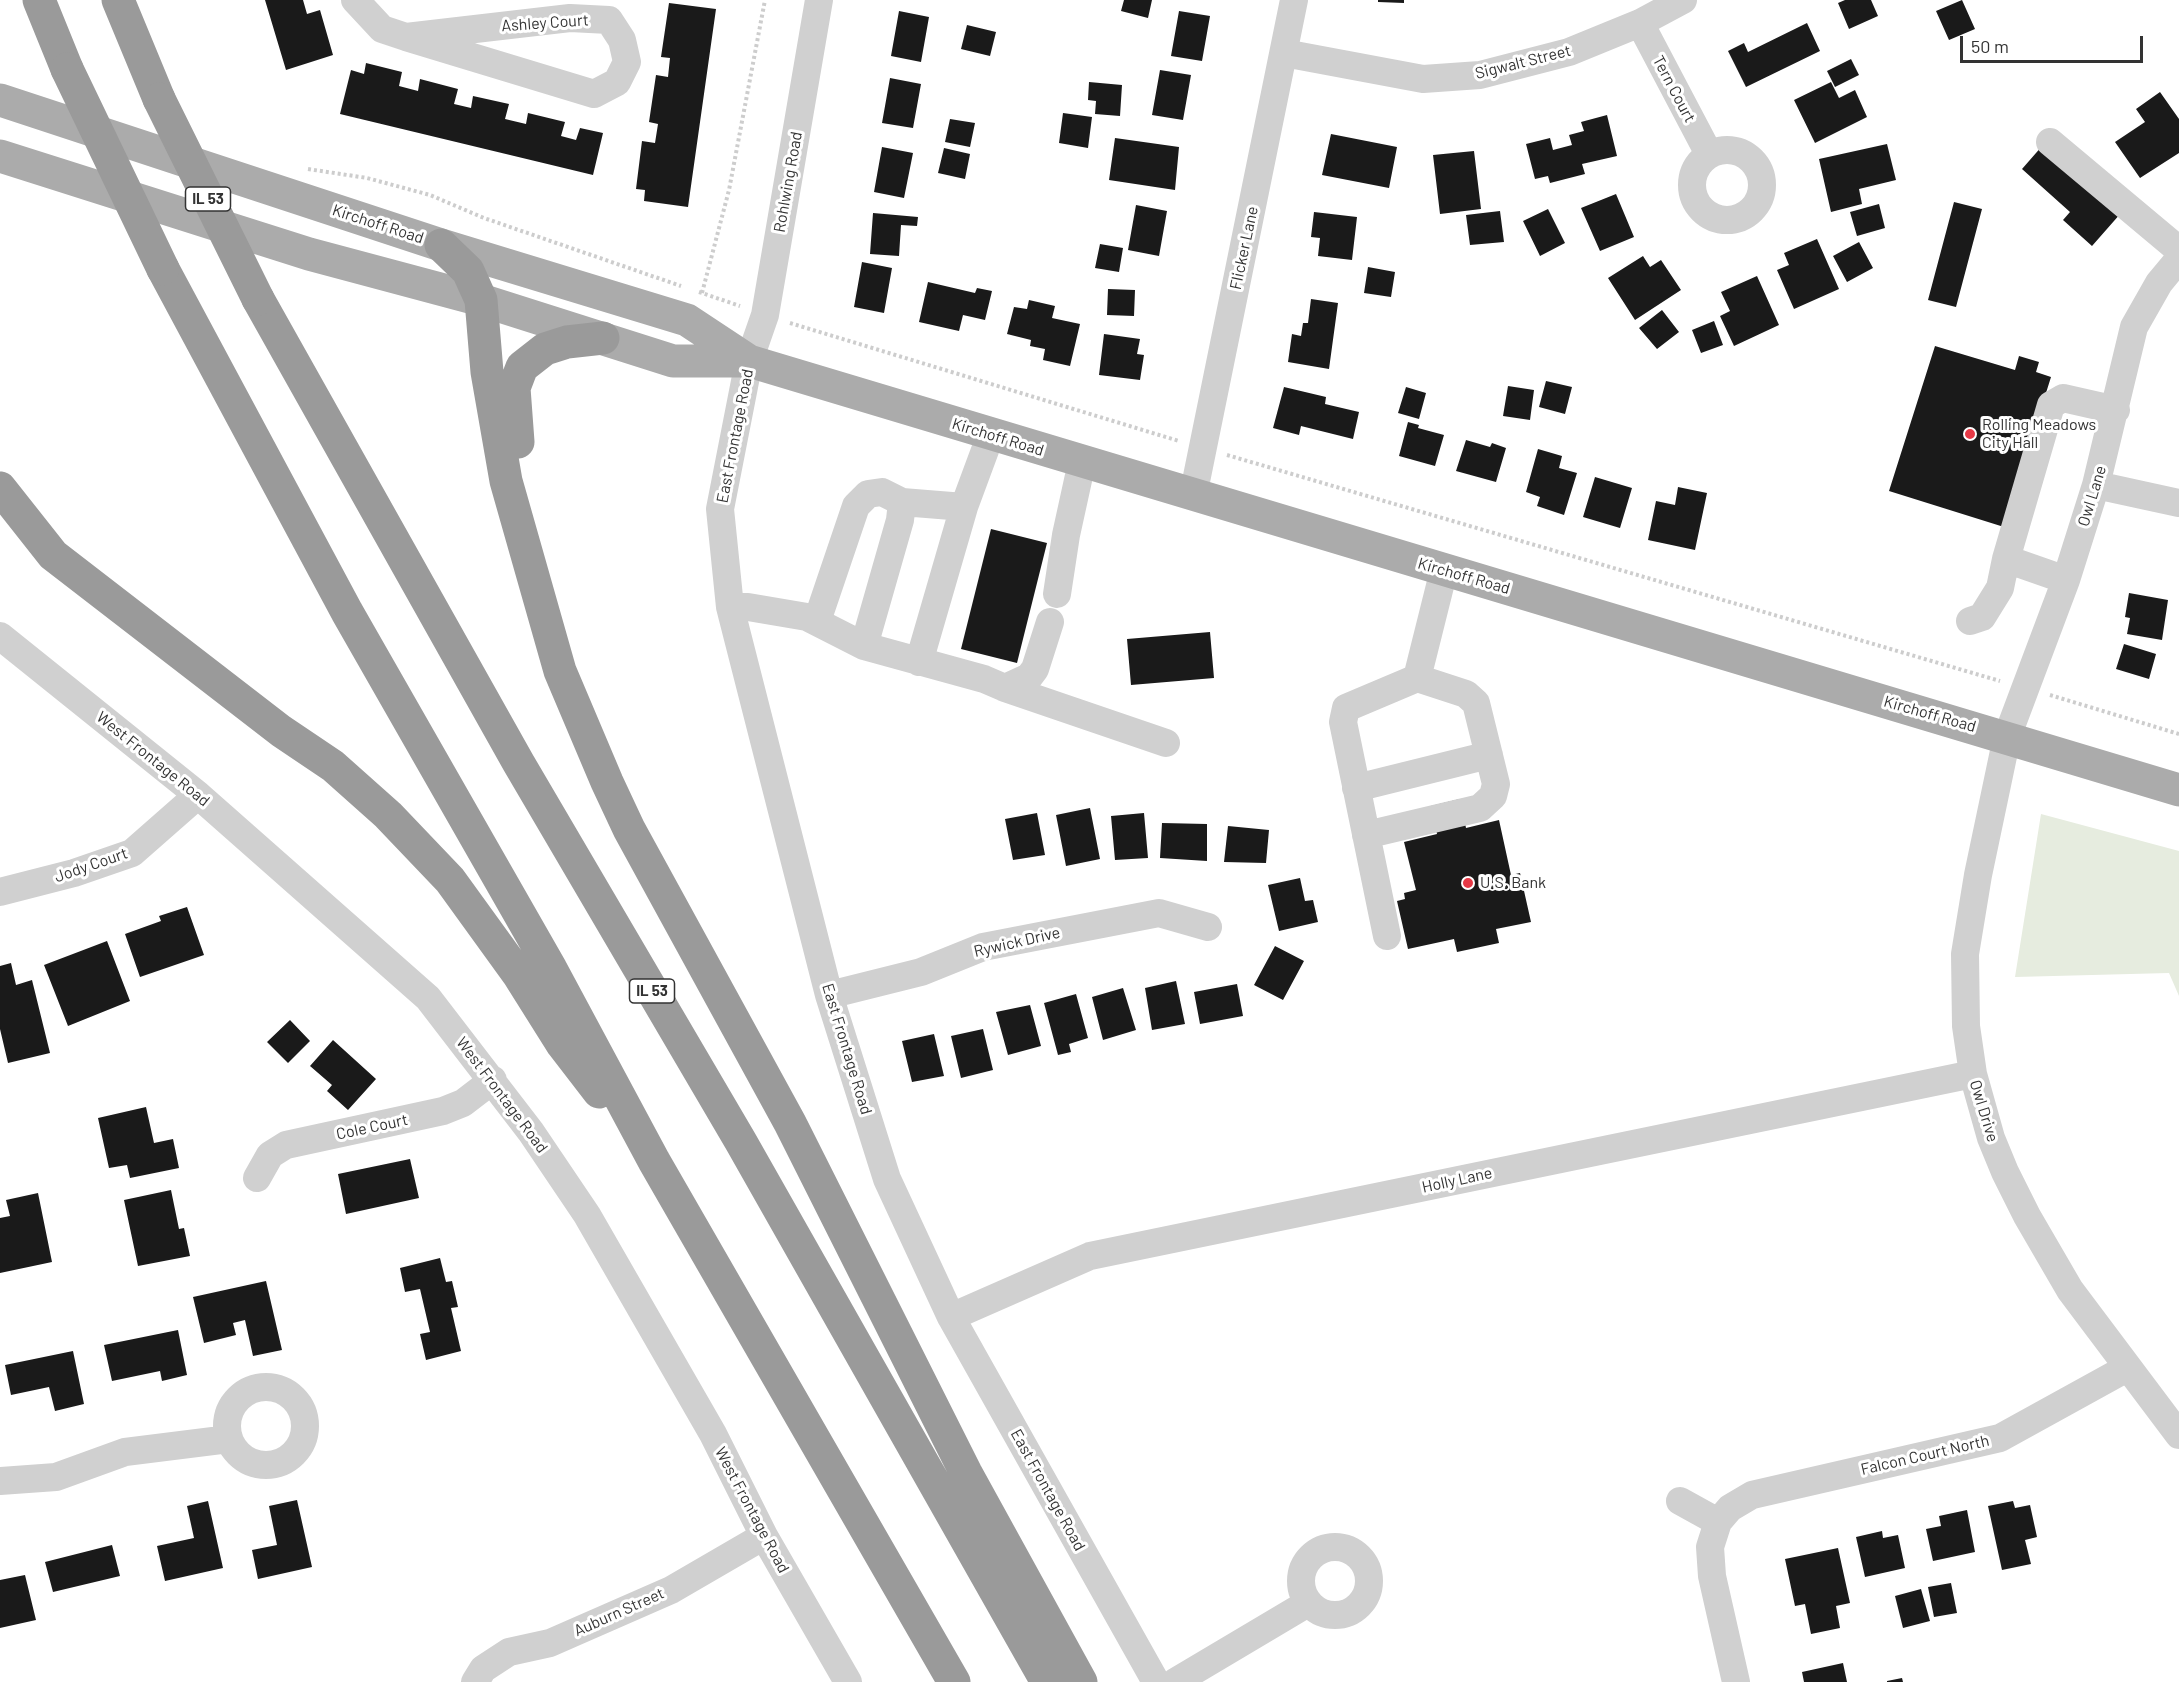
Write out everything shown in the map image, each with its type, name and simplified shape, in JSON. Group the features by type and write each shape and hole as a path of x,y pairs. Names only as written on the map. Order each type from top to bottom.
{"highway":[{"path":"39,0 67,69 163,268 347,612 551,969 654,1161 954,1682"},
{"name":"IL 53","path":"118,0 159,99 258,299 518,762 741,1142 1047,1682"},
{"path":"441,245 468,271 481,300 487,372 506,481 560,671 628,829 790,1123 966,1473 1081,1682"},
{"path":"533,575 522,486 514,388 522,368 544,349 567,342 603,338"},
{"path":"0,488 53,555 281,731 333,766 388,814 450,880 518,974 562,1044 654,1161"}],"main road":[{"name":"Kirchoff Road","path":"0,100 441,245 687,320 749,361 2179,790"},
{"name":"Kirchoff Road","path":"0,156 309,254 481,300 673,361 749,361"}],"street":[{"name":"Ashley Court","path":"355,0 382,29 594,94 617,82 627,62 622,40 609,20 570,18 406,36"},
{"name":"Rohlwing Road","path":"749,361 765,315 819,0"},
{"name":"Flicker Lane","path":"1193,496 1294,0"},
{"name":"Sigwalt Street","path":"1284,52 1423,79 1480,75 1569,52 1640,24 1683,0"},
{"name":"Tern Court","path":"1640,24 1709,154"},
{"path":"2050,142 2179,250"},
{"name":"Owl Lane","path":"2007,737 2066,580 2096,485 2116,410 2134,327 2159,283 2179,259"},
{"name":"East Frontage Road","path":"749,361 720,509 730,607 829,995 887,1179 951,1317 1156,1682"},
{"path":"1970,621 1982,617 1993,603 2000,588 2006,559 2051,405 2063,398 2116,410"},
{"path":"919,662 964,507 991,434"},
{"path":"1057,594 1066,535 1082,462"},
{"path":"2096,485 2179,503"},
{"path":"817,621 856,506 868,494 882,492 902,502 964,507"},
{"path":"864,646 900,520 902,502"},
{"path":"2006,559 2066,580"},
{"path":"1417,678 1444,570"},
{"path":"730,607 748,607 798,615 817,621 864,646 984,679 1166,743"},
{"path":"1005,688 1029,677 1035,669 1050,622"},
{"name":"West Frontage Road","path":"0,636 198,795 428,998 493,1080 537,1141 616,1264 713,1434 764,1536 848,1682"},
{"path":"1366,834 1480,808 1493,796 1496,784 1476,703 1466,694 1417,678 1346,708 1343,722 1356,788 1388,936"},
{"name":"Owl Drive","path":"2007,737 1978,876 1965,954 1966,1026 1973,1074 1991,1138 2027,1216 2070,1290 2179,1435"},
{"path":"1356,788 1489,755"},
{"name":"Jody Court","path":"0,892 74,873 132,853 198,795"},
{"name":"Rywick Drive","path":"829,995 921,972 983,947 1147,916 1159,914 1208,927"},
{"name":"Holly Lane","path":"951,1317 1089,1256 1973,1074"},
{"name":"Cole Court","path":"257,1178 270,1155 286,1145 443,1111 463,1103 493,1080"},
{"name":"Falcon Court North","path":"1718,1522 1730,1508 1752,1495 2000,1438 2127,1368"},
{"path":"0,1481 56,1477 125,1452 229,1439"},
{"path":"1680,1501 1718,1522 1710,1547 1712,1576 1736,1682"},
{"name":"Auburn Street","path":"475,1682 483,1669 509,1652 550,1643 671,1590 764,1536"},
{"path":"1175,1682 1308,1603"}],"path":[{"path":"298,167 367,178 430,195 484,218 702,293 729,190 765,0"},
{"path":"800,326 1203,448 1985,676"},
{"path":"2066,700 2179,734"}],"shaded area":[{"path":"2041,814 2179,851 2179,996 2169,973 2015,977"}],"building":[{"path":"265,0 303,0 307,14 320,10 333,55 286,70"},
{"path":"1124,0 1152,0 1148,18 1121,11"},
{"path":"1378,0 1404,0 1404,3 1378,2"},
{"path":"1845,0 1871,0 1878,16 1849,29 1838,3"},
{"path":"1962,0 1975,29 1949,40 1936,11"},
{"path":"669,3 716,9 688,207 644,201 645,190 636,189 642,141 655,143 658,124 649,122 656,75 668,77 670,58 661,57"},
{"path":"899,11 929,17 921,62 891,56"},
{"path":"1179,11 1210,16 1202,61 1171,56"},
{"path":"1807,23 1820,51 1746,87 1728,51 1744,43 1748,52"},
{"path":"967,25 996,32 990,56 961,49"},
{"path":"1851,59 1859,75 1835,87 1827,71"},
{"path":"366,63 402,72 399,86 418,91 420,79 458,89 454,104 471,108 473,96 509,104 505,119 526,124 528,113 565,122 561,136 576,140 580,128 603,133 593,175 340,114 351,70 364,74"},
{"path":"1160,70 1191,75 1183,120 1152,115"},
{"path":"890,78 921,84 913,128 882,123"},
{"path":"1089,82 1122,85 1120,116 1095,114 1096,101 1088,100"},
{"path":"1831,82 1839,98 1855,90 1867,117 1815,143 1794,100"},
{"path":"2160,92 2179,119 2179,153 2140,178 2115,142 2145,122 2136,109"},
{"path":"1063,113 1092,117 1088,148 1059,143"},
{"path":"1607,115 1617,156 1582,164 1585,174 1550,183 1548,176 1535,179 1526,144 1550,138 1553,150 1572,145 1569,135 1584,131 1581,122"},
{"path":"950,119 975,123 970,147 945,142"},
{"path":"1331,134 1397,147 1389,188 1322,175"},
{"path":"1115,138 1179,147 1175,190 1109,180"},
{"path":"1887,144 1896,180 1859,189 1862,204 1831,212 1819,159"},
{"path":"2043,145 2121,213 2092,246 2063,220 2070,212 2022,169"},
{"path":"882,147 913,153 904,198 874,192"},
{"path":"944,148 970,154 965,179 938,173"},
{"path":"1474,151 1481,209 1440,214 1433,155"},
{"path":"1616,194 1634,237 1600,251 1581,208"},
{"path":"1954,202 1982,209 1956,307 1928,300"},
{"path":"1879,204 1885,228 1857,236 1850,212"},
{"path":"1136,205 1167,211 1159,256 1128,250"},
{"path":"1548,209 1565,243 1540,256 1523,221"},
{"path":"1500,211 1504,242 1470,245 1466,215"},
{"path":"1314,212 1357,217 1352,260 1318,256 1320,238 1311,237"},
{"path":"873,213 918,217 917,226 901,225 899,256 870,254"},
{"path":"1817,239 1839,289 1794,309 1777,270 1789,265 1784,253"},
{"path":"1859,242 1873,268 1847,282 1833,256"},
{"path":"1100,244 1123,248 1119,272 1095,268"},
{"path":"1643,256 1650,267 1661,260 1681,290 1635,320 1608,278"},
{"path":"862,262 892,268 884,313 854,307"},
{"path":"1368,267 1395,272 1391,297 1364,293"},
{"path":"1757,276 1779,325 1734,346 1720,316 1730,311 1721,292"},
{"path":"928,282 975,293 977,288 992,291 985,320 963,315 959,331 919,322"},
{"path":"1108,289 1135,290 1134,316 1107,315"},
{"path":"1311,299 1338,303 1329,369 1288,362 1292,334 1301,336 1303,323 1308,323"},
{"path":"1029,300 1055,306 1052,318 1080,324 1070,366 1043,360 1045,349 1030,346 1031,340 1007,334 1014,307 1027,309"},
{"path":"1662,310 1679,332 1657,349 1639,328"},
{"path":"1714,321 1723,345 1701,353 1692,330"},
{"path":"1104,334 1140,339 1137,354 1144,355 1140,380 1099,375"},
{"name":"Rolling Meadows City Hall","path":"1935,346 2015,370 2019,356 2039,362 2036,372 2051,377 2004,527 1889,491"},
{"path":"1546,381 1572,387 1565,414 1539,407"},
{"path":"1508,386 1534,390 1530,420 1503,416"},
{"path":"1284,387 1326,397 1325,404 1359,412 1353,439 1301,426 1299,435 1273,428"},
{"path":"1406,387 1426,393 1419,419 1398,413"},
{"path":"1408,422 1419,425 1418,428 1444,435 1435,466 1399,456"},
{"path":"1466,440 1490,447 1492,443 1506,448 1496,482 1456,471"},
{"path":"1538,449 1562,456 1559,468 1577,473 1564,515 1537,506 1540,497 1526,492"},
{"path":"1595,477 1632,488 1620,528 1583,517"},
{"path":"1678,487 1707,493 1695,550 1648,540 1656,501 1675,505"},
{"path":"991,529 1047,543 1017,663 961,649"},
{"path":"2129,593 2168,600 2162,640 2127,634 2130,618 2125,617"},
{"path":"1210,632 1214,678 1131,685 1127,639"},
{"path":"2124,644 2156,654 2149,679 2116,669"},
{"name":"U.S. Bank","path":"1460,799 1466,828 1499,820 1511,875 1520,873 1531,922 1496,929 1499,943 1457,952 1454,939 1408,949 1397,901 1405,899 1404,893 1416,890 1404,842 1437,834 1431,806"},
{"path":"1090,808 1100,859 1066,866 1056,815"},
{"path":"1037,813 1045,855 1013,860 1005,819"},
{"path":"1144,813 1148,858 1115,860 1111,816"},
{"path":"1162,823 1207,824 1207,861 1160,858"},
{"path":"1228,826 1269,830 1266,863 1224,862"},
{"path":"1300,878 1305,901 1313,900 1318,922 1279,931 1268,885"},
{"path":"187,907 204,955 140,977 125,934 161,921 159,916"},
{"path":"107,941 130,1001 68,1026 44,965"},
{"path":"1275,946 1304,961 1283,1000 1254,985"},
{"path":"11,963 16,985 32,980 50,1053 8,1063 0,1029 0,966"},
{"path":"1176,981 1185,1024 1152,1030 1145,988"},
{"path":"1237,984 1243,1016 1200,1024 1194,992"},
{"path":"1123,988 1136,1030 1103,1040 1092,997"},
{"path":"1076,994 1088,1038 1069,1044 1071,1052 1058,1055 1044,1003"},
{"path":"1030,1005 1041,1046 1008,1055 996,1012"},
{"path":"290,1020 310,1041 288,1063 267,1042"},
{"path":"983,1029 993,1070 961,1078 951,1036"},
{"path":"934,1034 944,1076 912,1082 902,1041"},
{"path":"333,1040 376,1079 348,1110 327,1091 332,1085 310,1066"},
{"path":"146,1107 154,1143 173,1139 179,1168 130,1178 127,1165 109,1168 98,1118"},
{"path":"410,1159 419,1198 346,1214 338,1174"},
{"path":"171,1190 179,1229 184,1228 190,1256 138,1266 124,1200"},
{"path":"38,1193 52,1262 0,1273 0,1218 10,1216 6,1200"},
{"path":"440,1258 446,1282 452,1281 458,1307 451,1308 461,1351 426,1360 420,1334 430,1332 420,1289 405,1292 400,1268"},
{"path":"266,1281 282,1350 253,1356 245,1320 233,1323 236,1335 204,1343 193,1297"},
{"path":"178,1330 187,1375 162,1381 160,1371 112,1381 104,1345"},
{"path":"73,1351 84,1404 55,1411 49,1387 11,1395 5,1365"},
{"path":"297,1500 312,1567 258,1579 252,1550 277,1545 269,1506"},
{"path":"208,1501 223,1568 165,1581 157,1546 194,1538 187,1506"},
{"path":"2013,1501 2015,1508 2030,1505 2037,1537 2025,1540 2031,1564 2002,1570 1988,1506"},
{"path":"1967,1510 1975,1552 1933,1561 1926,1529 1941,1526 1939,1516"},
{"path":"1882,1531 1883,1538 1898,1535 1905,1568 1865,1577 1856,1537"},
{"path":"112,1545 120,1576 53,1592 45,1562"},
{"path":"1838,1548 1850,1603 1836,1606 1840,1628 1811,1634 1805,1604 1795,1606 1785,1559"},
{"path":"25,1575 36,1620 0,1628 0,1580"},
{"path":"1951,1583 1957,1613 1934,1617 1928,1587"},
{"path":"1921,1589 1930,1621 1903,1628 1895,1596"},
{"path":"1843,1663 1847,1682 1804,1682 1802,1672"},
{"path":"1902,1678 1903,1682 1887,1682 1887,1681"}],"place":[{"name":"Rolling Meadows City Hall","path":"1970,434"},
{"name":"U.S. Bank","path":"1468,883"}]}
